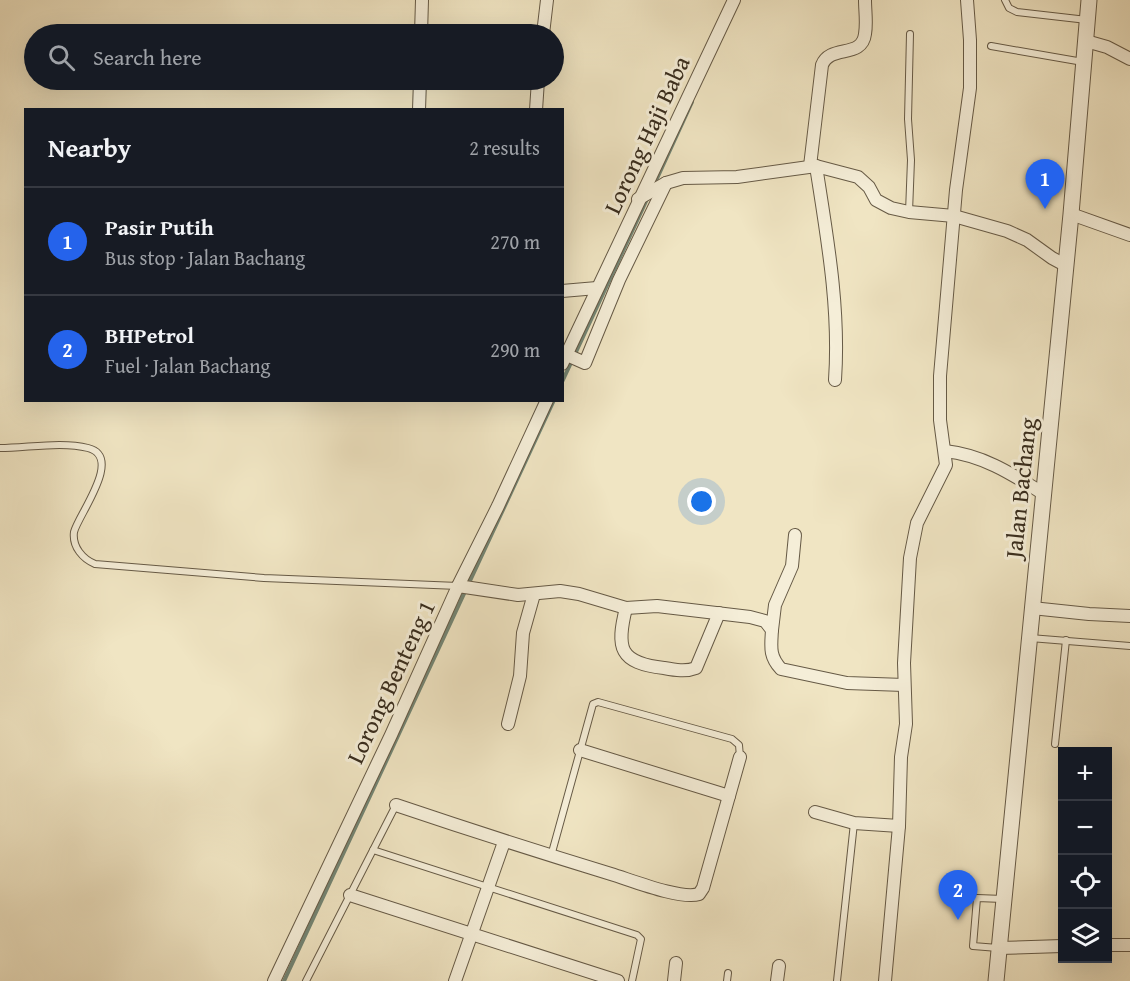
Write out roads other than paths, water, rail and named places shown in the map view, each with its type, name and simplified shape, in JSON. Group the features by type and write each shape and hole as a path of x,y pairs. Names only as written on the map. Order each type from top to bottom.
{"street":[{"path":"421,24 422,0"},
{"path":"544,24 547,0"},
{"name":"Lorong Haji Baba","path":"597,288 734,0"},
{"path":"835,380 838,345 836,314 813,166 822,65 828,55 852,50 861,45 865,34 865,0"},
{"path":"885,981 906,724 905,633 910,558 917,524 946,465 940,420 940,376 954,216 970,88 967,0"},
{"name":"Jalan Bachang","path":"996,981 1071,214 1089,0"},
{"path":"1086,41 1107,47 1130,59"},
{"path":"419,108 420,90"},
{"path":"536,108 537,90"},
{"path":"642,197 663,184 683,178 737,177 813,166 858,177 869,187 876,200 891,208 954,216 1007,231 1027,240 1065,265"},
{"path":"564,291 597,288 569,359 585,363 619,279 663,184"},
{"path":"1071,214 1130,235"},
{"name":"Lorong Benteng 1","path":"274,981 546,402"},
{"path":"945,451 961,453 999,466 1044,494"},
{"path":"795,535 792,566 775,605 771,649 773,661 781,669 847,683 904,685"},
{"path":"461,586 518,595 560,591 579,594 626,608 657,606 750,617 765,621 772,630"},
{"path":"508,724 520,676 523,633 534,594"},
{"path":"626,608 621,644 634,662 648,667 690,671 696,669 701,659 719,613"},
{"path":"1032,608 1130,616"},
{"path":"580,750 729,796"},
{"path":"396,805 504,842 656,888 691,896 699,894 703,888 740,757"},
{"path":"815,812 854,823 899,826"},
{"path":"455,981 504,842"},
{"path":"350,895 618,981"},
{"path":"1112,945 1130,945"},
{"path":"999,948 1058,946"},
{"path":"674,981 676,963"},
{"path":"777,981 779,966"}],"lane":[{"path":"1005,0 1009,8 1017,12 1087,20"},
{"path":"909,212 910,34"},
{"path":"991,46 1084,62"},
{"path":"0,448 76,447 89,448 96,452 100,459 100,475 88,506 74,532 75,544 79,551 88,561 95,564 264,578 461,586"},
{"path":"1029,638 1130,646"},
{"path":"1055,744 1066,640"},
{"path":"551,856 593,704 598,702 732,739 739,745 740,757"},
{"path":"306,981 396,805"},
{"path":"837,981 854,823"},
{"path":"373,850 637,935 641,939 632,981"},
{"path":"999,948 973,946 977,898 1004,899"},
{"path":"727,981 728,973"}],"waterway":[{"path":"654,185 692,102"},
{"path":"564,378 648,197"},
{"path":"284,981 553,402"}],"place":[{"name":"Pasir Putih","path":"1045,209"},
{"name":"BHPetrol","path":"958,920"}]}
